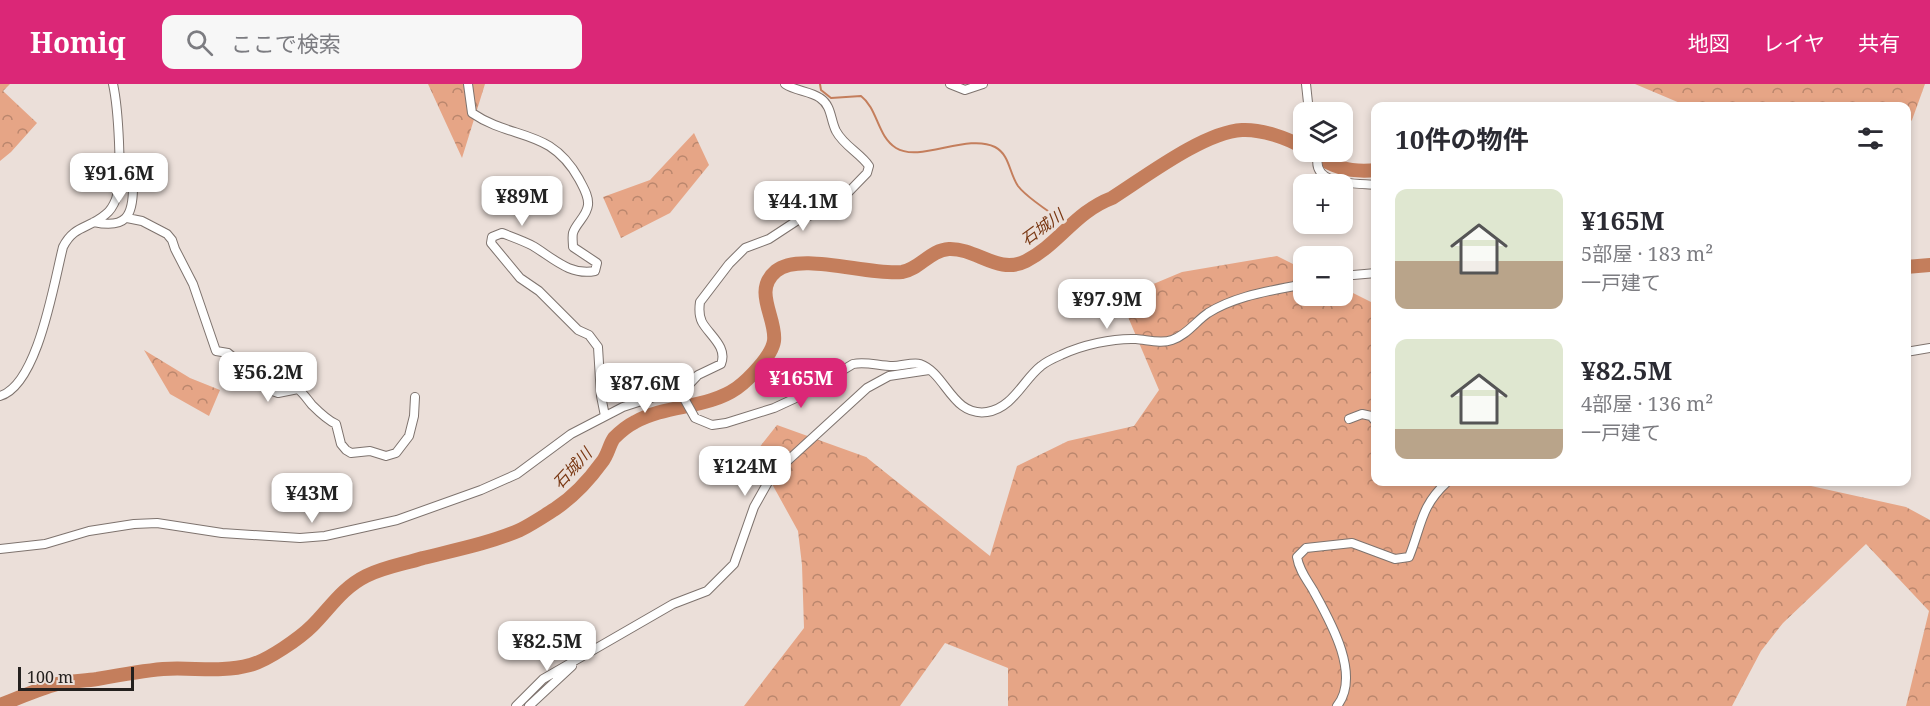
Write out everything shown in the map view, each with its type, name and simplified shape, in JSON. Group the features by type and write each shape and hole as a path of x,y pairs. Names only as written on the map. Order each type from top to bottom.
{"street":[{"path":"0,396 13,388 28,367 40,340 63,247 68,238 75,230 106,214 115,202 119,172 113,84"},
{"path":"468,84 472,113 491,123 546,143 567,161 586,193 588,205 573,234 573,247 597,263 595,271 583,273 570,269 533,246 501,233 492,237 491,243 520,279 539,291 578,330 594,340 598,347 601,396 605,416"},
{"path":"0,549 45,544 89,531 135,524 157,523 222,534 300,538 325,536 387,522 471,494 517,474 571,434 623,407 657,396 682,394 698,375 721,364 723,358 721,349 702,322 700,303 729,264 745,248 769,239 798,220 835,206 867,173 868,166 865,160 846,145 836,131 828,105 819,97 785,84"},
{"path":"950,84 965,90 983,84"},
{"path":"1306,84 1308,102"},
{"path":"1316,162 1328,178 1335,181 1371,185"},
{"path":"94,222 118,223 127,218 131,211 133,187 119,172"},
{"path":"127,218 142,221 167,234 172,240 194,284 216,351 228,353 243,374 267,389 278,393 298,389 311,404 336,424 341,444 346,450 351,453 370,452 386,456 396,453 409,436 414,416 415,397"},
{"path":"1353,275 1371,273"},
{"path":"682,394 695,418 712,425 726,423 783,404 852,364 861,362 891,366 919,363 929,370 961,405 971,411 987,412 1007,403 1040,366 1063,354 1115,341 1175,339 1207,314 1230,302 1293,287"},
{"path":"1911,351 1930,348"},
{"path":"516,706 543,679 673,604 707,591 735,564 754,507 772,475 867,388 889,376 929,370"},
{"path":"1349,419 1362,414 1371,416"},
{"path":"1338,706 1347,681 1342,652 1323,609 1300,569 1297,557 1306,548 1352,543 1395,559 1409,557 1427,503 1442,486"},
{"path":"529,706 582,657"}],"green space":[{"path":"0,84 10,84 3,91 37,123 0,161"},
{"path":"428,84 485,84 462,158"},
{"path":"1635,84 1925,84 1911,121 1911,102 1678,102"},
{"path":"694,133 709,165 670,213 621,238 603,197 650,180"},
{"path":"1277,256 1293,264 1293,306 1353,306 1353,293 1371,302 1371,486 1811,486 1906,507 1930,520 1930,706 1906,706 1929,611 1866,544 1783,623 1761,651 1732,706 1008,706 1008,668 945,643 900,706 744,706 804,628 802,565 798,531 755,453 777,425 866,457 990,556 1017,466 1068,441 1134,426 1159,390 1120,298 1182,272"},
{"path":"144,350 190,378 220,390 209,416 170,394"}],"waterway":[{"path":"820,84 821,90 831,98 861,96 867,101 885,137 896,148 906,152 930,151 971,143 995,147 1004,155 1022,191 1069,225"},
{"name":"石城川","path":"0,705 62,683 155,670 228,669 257,663 300,637 343,592 366,576 394,566 497,539 529,525 562,504 580,488 604,459 614,438 630,425 660,412 713,400 737,388 753,374 769,354 774,341 766,287 776,271 787,265 818,264 872,271 902,272 942,250 949,249 969,252 997,263 1016,264 1038,254 1088,211 1175,157 1210,139 1227,133 1249,130 1274,135 1293,142"},
{"name":"石城川","path":"1328,162 1348,169 1371,170"},
{"name":"石城川","path":"1911,267 1930,265"}]}
